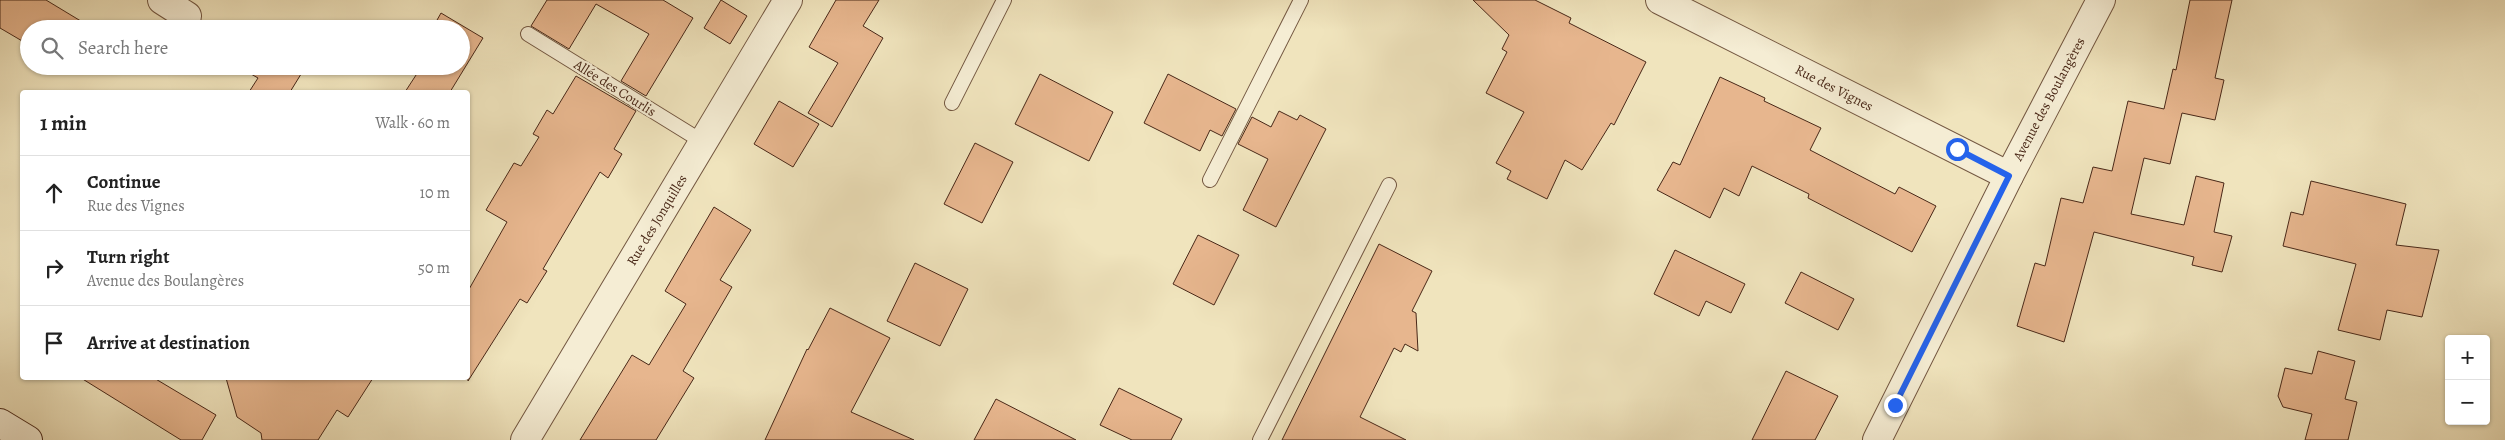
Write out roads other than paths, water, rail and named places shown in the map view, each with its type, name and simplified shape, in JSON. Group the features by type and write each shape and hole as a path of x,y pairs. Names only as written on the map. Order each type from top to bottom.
{"street":[{"path":"162,0 188,16"},
{"name":"Rue des Jonquilles","path":"525,440 788,0"},
{"name":"Rue des Vignes","path":"1660,0 2009,176"},
{"name":"Avenue des Boulangères","path":"1877,440 2009,176 2101,0"},
{"path":"0,423 28,440"}],"lane":[{"path":"952,103 1004,0"},
{"path":"1210,180 1301,0"},
{"name":"Allée des Courlis","path":"528,34 703,142"},
{"path":"1260,440 1389,185"}]}
